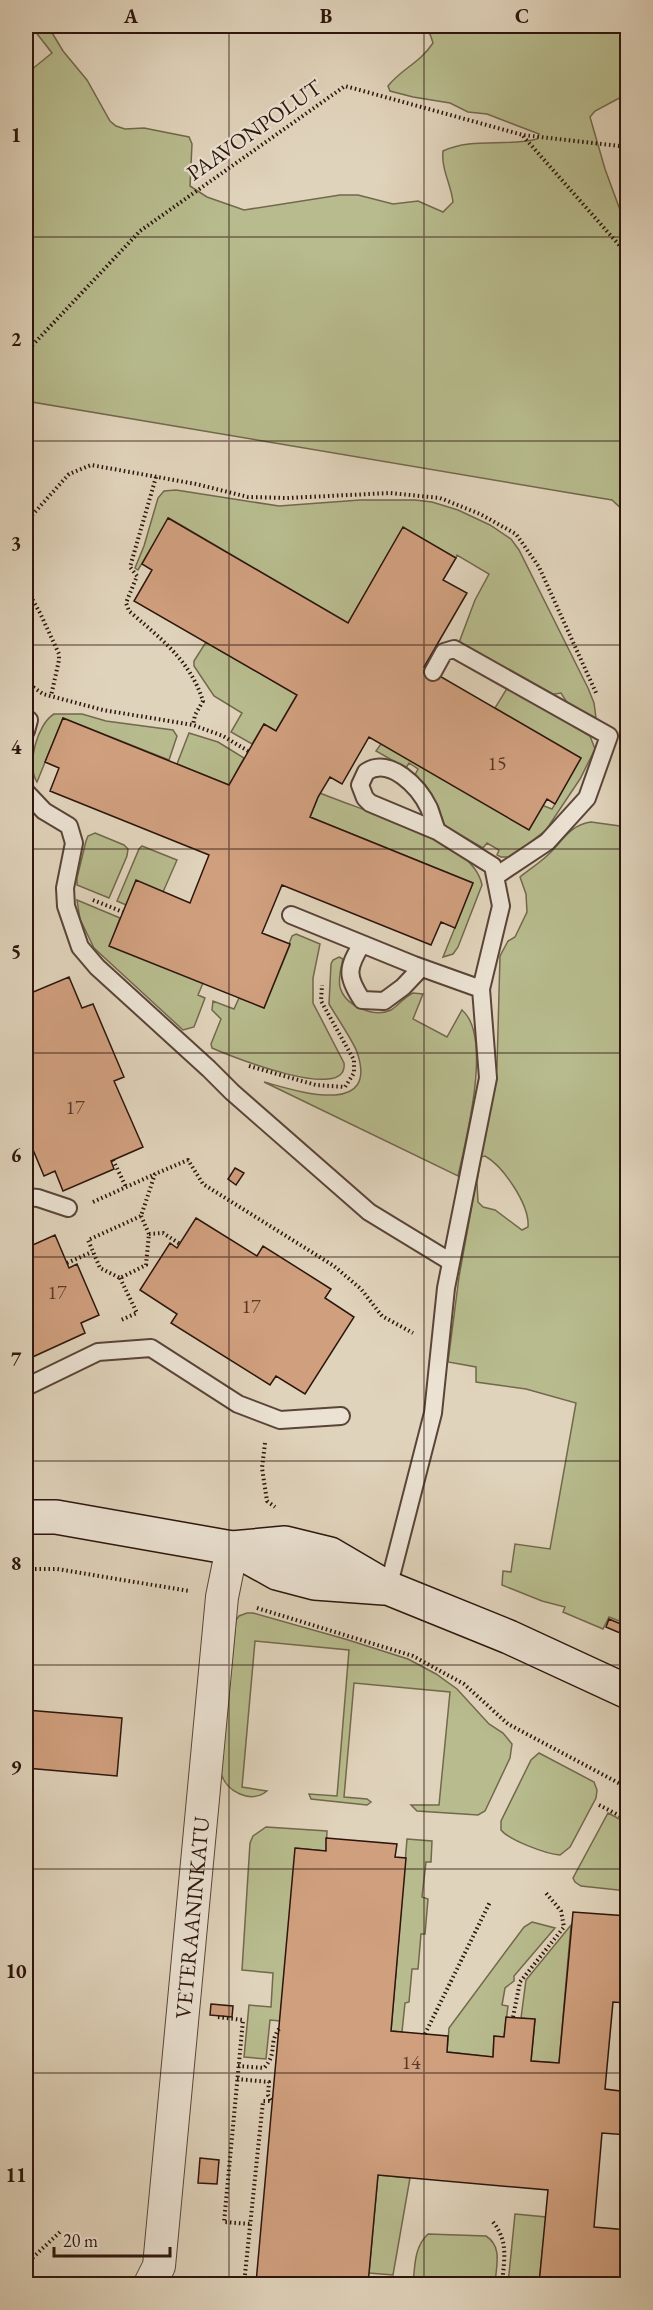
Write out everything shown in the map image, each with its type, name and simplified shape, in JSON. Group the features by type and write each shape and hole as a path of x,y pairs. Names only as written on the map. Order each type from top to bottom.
{"street":[{"path":"26,1517 56,1517 232,1548 277,1573 315,1583 388,1588 509,1637 627,1692"},
{"name":"VETERAANINKATU","path":"150,2284 159,2266 222,1597 232,1548"}],"lane":[{"path":"433,672 444,652 454,649 609,736 587,798 548,842 495,876"},
{"path":"388,1588 433,1413 446,1288 488,1077 481,989 501,906 493,866 437,831 370,804 360,785 366,772 381,766 391,769 404,778 423,798 437,831"},
{"path":"26,792 44,811 69,826 74,843 65,888 66,906 80,946 97,967 232,1092 369,1212 451,1262"},
{"path":"291,915 421,968 481,989"},
{"path":"363,944 352,960 350,982 362,1000 384,1001 403,987 421,968"},
{"path":"26,1197 76,1207"},
{"path":"26,1387 98,1352 151,1348 238,1404 280,1420 341,1416"}],"path":[{"name":"PAAVONPOLUT","path":"26,352 140,231 345,86 523,135 627,147"},
{"path":"523,135 627,255"},
{"path":"26,522 69,474 91,465 248,496 287,498 390,493 440,498 480,514 516,534 539,567 582,658 603,710 609,736"},
{"path":"156,477 130,567 137,576 126,603 129,611 180,657 197,681 203,701 195,714 193,725"},
{"path":"26,588 59,654 51,696"},
{"path":"26,682 44,694 103,710 193,725 223,736 248,751"},
{"path":"212,1072 235,1062 316,1085 345,1087 354,1073 354,1060 321,1001 322,969 334,932"},
{"path":"113,1160 126,1187"},
{"path":"76,1207 189,1160 203,1184 334,1266 361,1289 382,1316 440,1348"},
{"path":"120,1278 146,1265 149,1234 141,1216 155,1174"},
{"path":"98,1352 114,1324 137,1313 120,1278 100,1268 88,1240 141,1216"},
{"path":"149,1234 163,1233 180,1244"},
{"path":"67,1263 92,1252"},
{"path":"269,1416 262,1468 267,1501 276,1508"},
{"path":"26,1569 57,1569 222,1597 413,1656 464,1684 508,1724 627,1788"},
{"path":"599,1805 627,1820"},
{"path":"513,2017 520,1982 564,1927 561,1911 546,1893"},
{"path":"425,2034 490,1902"},
{"path":"182,2014 243,2020 224,2222 250,2224"},
{"path":"238,2066 264,2068 271,2060 274,2036 279,2029"},
{"path":"237,2079 269,2082 268,2095 273,2101 263,2101 244,2284"},
{"path":"493,2222 501,2233 505,2246 502,2284"},
{"path":"26,2264 60,2232"}],"green space":[{"path":"31,26 48,26 63,51 87,80 110,121 116,126 125,129 144,128 189,137 192,144 190,186 207,197 244,210 340,195 358,195 393,204 418,201 443,212 453,202 443,164 443,151 466,144 537,139 539,134 487,114 468,112 450,103 390,91 388,86 393,80 422,56 433,43 430,34 416,26 627,26 627,94 595,111 590,117 605,169 627,229 627,514 612,500 26,401 26,74 52,53"},
{"path":"176,490 279,506 360,500 415,500 432,502 458,510 490,525 511,539 519,550 588,688 594,703 596,718 568,704 561,693 548,695 460,644 475,600 489,574 403,528 348,623 169,518 138,570 135,568 158,498 164,491"},
{"path":"206,642 297,695 276,731 264,724 252,744 231,732 242,713 214,696 194,666 194,661"},
{"path":"509,688 590,736 595,749 580,779 546,830 511,857 501,857 497,855 499,850 487,843 483,848 445,826 438,806 415,775 418,769 409,763 406,768 376,751 381,744 552,809 581,758 495,708"},
{"path":"54,714 82,714 106,721 173,730 177,736 169,760 63,718 37,782 33,766 35,746 43,727"},
{"path":"189,733 218,742 244,758 229,785 177,764"},
{"path":"320,793 430,837 461,855 472,865 482,885 458,947 453,954 443,957 473,883 310,817"},
{"path":"591,822 627,827 627,1624 609,1617 603,1629 563,1612 565,1607 542,1601 502,1585 503,1571 511,1572 515,1544 550,1549 576,1403 526,1389 476,1382 476,1367 448,1362 459,1277 497,1067 500,956 508,941 515,937 527,912 526,894 520,877 547,856 572,830","holes":["485,1156 507,1177 525,1208 528,1227 522,1230 495,1210 483,1207 478,1202 477,1182 481,1157"]},
{"path":"95,833 124,845 128,849 109,898 77,885 86,841 88,836"},
{"path":"142,846 177,860 163,892 126,905 117,901"},
{"path":"77,900 120,918 110,945 203,983 198,995 205,998 194,1027 183,1030 94,948 80,919"},
{"path":"296,934 320,944 313,978 313,1003 344,1063 341,1074 328,1079 287,1074 263,1067 212,1048 211,1044 221,1019 212,1010 213,1001 234,1009 239,998 264,1008 292,936"},
{"path":"339,957 343,959 340,987 348,1000 361,1009 384,1012 391,1010 413,993 423,994 413,1019 447,1037 462,1010 471,1023 476,1042 475,1089 458,1176 264,1082 313,1094 330,1095 346,1093 356,1086 361,1073 357,1052 329,1004 331,964"},
{"path":"247,1613 345,1639 408,1659 436,1674 457,1689 489,1724 503,1733 512,1744 510,1758 485,1811 478,1815 417,1811 411,1805 439,1805 450,1692 354,1683 344,1797 367,1799 371,1802 367,1805 311,1799 309,1794 337,1796 349,1650 255,1641 242,1787 267,1791 261,1795 247,1796 228,1786 221,1773 236,1620"},
{"path":"539,1753 594,1782 597,1790 596,1798 570,1847 560,1855 528,1846 501,1830 501,1821 531,1760"},
{"path":"608,1813 627,1823 627,1891 581,1886 573,1878"},
{"path":"266,1827 327,1831 326,1851 296,1848 280,2021 270,2020 266,2059 244,2057 249,2005 271,2007 273,1973 242,1970 250,1843 253,1836"},
{"path":"407,1839 432,1841 431,1862 426,1862 422,1897 428,1899 425,1934 421,1934 418,1969 412,1969 409,2002 405,2003 402,2032 391,2031"},
{"path":"532,1922 555,1928 514,1976 514,1981 505,1988 502,2005 508,2006 504,2037 494,2036 493,2057 447,2052 449,2028 524,1927"},
{"path":"571,1925 559,2063 531,2061 535,2020 521,2018 526,1980"},
{"path":"378,2175 410,2178 393,2275 369,2273"},
{"path":"515,2214 546,2217 539,2284 508,2284"},
{"path":"428,2234 486,2236 497,2251 495,2284 413,2284 418,2251"}],"building":[{"path":"168,518 348,623 403,527 456,558 443,580 467,593 424,667 581,758 555,804 547,799 529,830 369,737 342,784 330,777 310,817 473,883 455,928 441,922 431,945 282,885 262,933 290,944 264,1008 109,946 136,880 190,903 209,855 50,791 59,768 45,762 63,718 229,785 264,724 276,731 297,695 134,601 152,570 142,564"},
{"path":"69,977 82,1008 93,1004 124,1077 114,1081 143,1147 111,1161 114,1169 63,1191 55,1171 44,1176 26,1133 26,995"},
{"path":"235,1168 244,1173 236,1185 228,1179"},
{"path":"196,1218 257,1256 263,1246 331,1289 325,1298 354,1317 305,1394 276,1376 270,1385 171,1323 177,1314 140,1290 170,1243 177,1248"},
{"path":"55,1235 69,1268 77,1264 99,1315 81,1323 85,1333 26,1360 26,1248"},
{"path":"609,1619 628,1627 627,1636 606,1627"},
{"path":"26,1710 122,1718 117,1776 26,1768"},
{"path":"326,1838 397,1844 395,1857 406,1858 391,2031 448,2036 447,2052 493,2057 494,2036 504,2037 506,2017 535,2019 531,2061 559,2063 573,1912 628,1916 628,2003 613,2002 605,2089 628,2092 628,2135 602,2133 594,2227 628,2230 628,2284 539,2284 548,2190 378,2175 368,2284 256,2283 295,1848 326,1851"},
{"path":"211,2004 233,2006 232,2017 210,2015"},
{"path":"200,2158 219,2160 217,2184 198,2183"}]}
